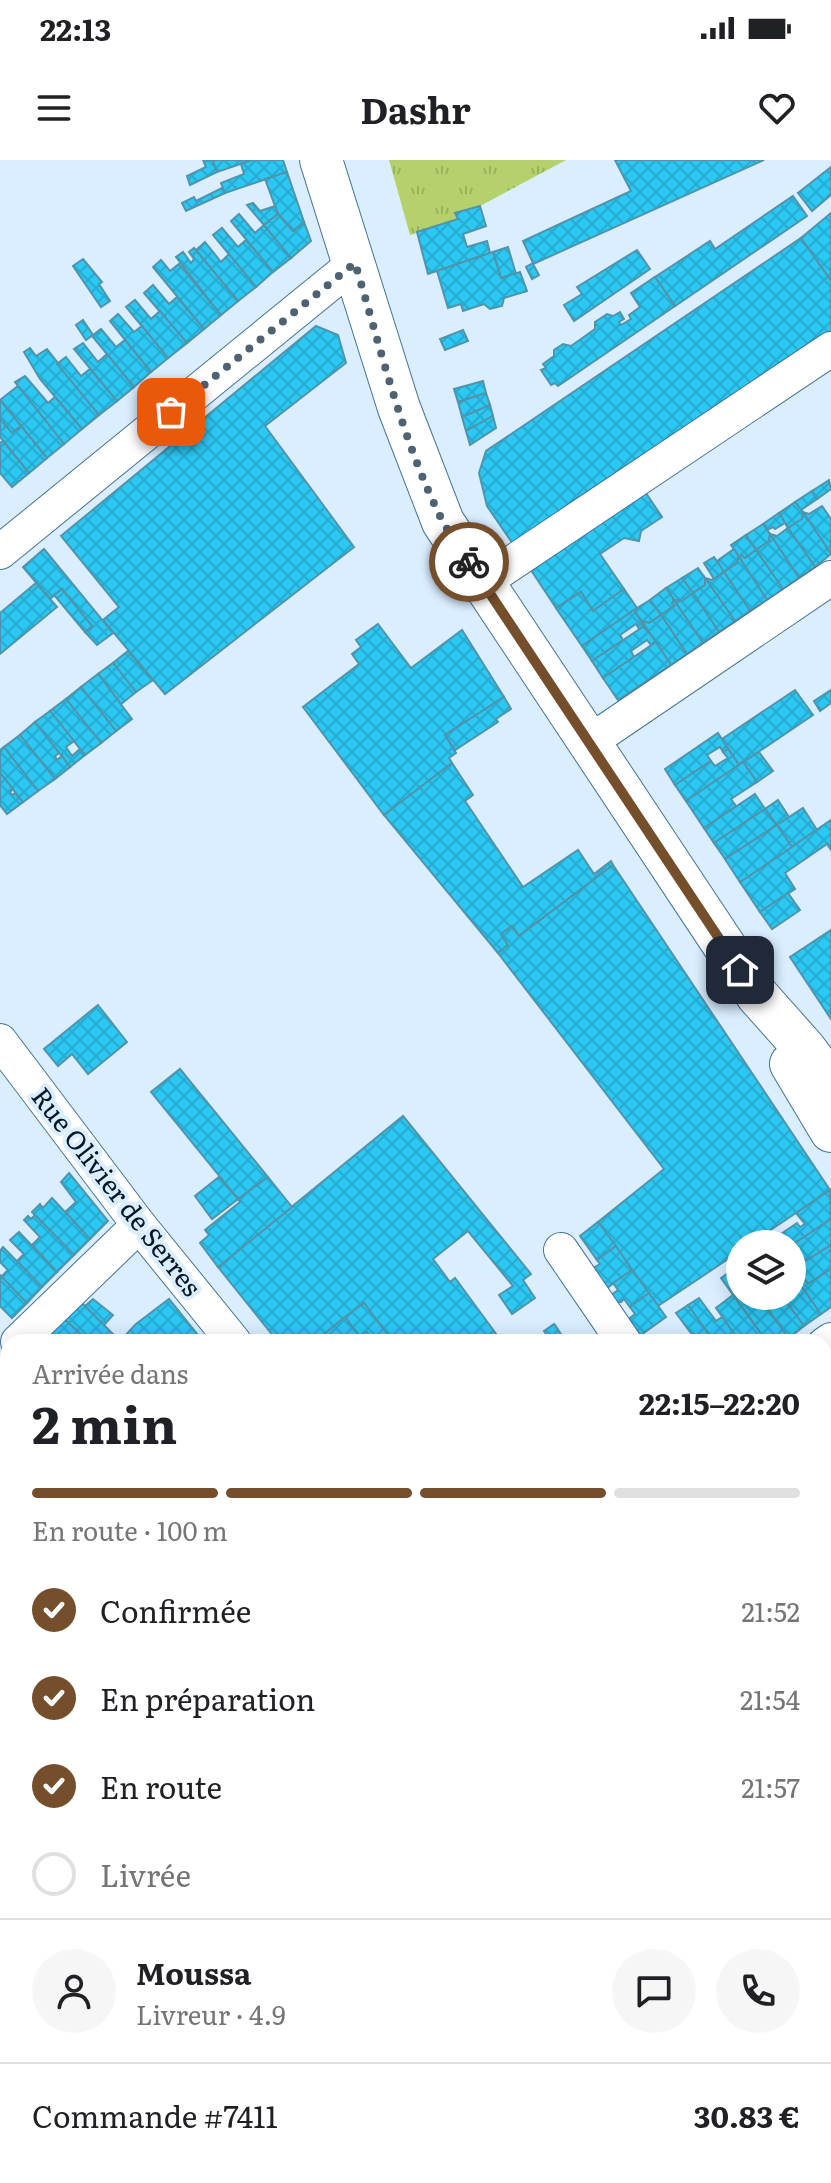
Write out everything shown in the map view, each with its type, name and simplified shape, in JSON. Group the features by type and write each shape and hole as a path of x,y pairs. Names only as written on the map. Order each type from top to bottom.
{"main road":[{"path":"321,160 399,408 443,522 757,995 793,1069 831,1131"},
{"path":"350,160 448,517 474,571"},
{"path":"757,995 794,1035 831,1084"}],"street":[{"path":"0,552 355,263"},
{"path":"474,571 831,349"},
{"path":"588,743 831,578"},
{"name":"Rue Olivier de Serres","path":"0,1041 139,1225 228,1334"},
{"path":"26,1334 139,1225"},
{"path":"561,1250 619,1334"}],"green space":[{"path":"389,160 566,160 480,206 456,213 458,219 410,235"}],"building":[{"path":"203,160 217,160 213,161 217,172 190,185 187,176 206,167"},
{"path":"252,160 217,172 213,161"},
{"path":"252,160 283,160 287,172 225,193 221,183 244,174 241,164"},
{"path":"615,160 764,160 533,264 539,275 532,279 526,267 533,263 523,241 631,191"},
{"path":"831,167 831,195 812,211 798,193"},
{"path":"287,172 304,222 293,231 278,214 265,179"},
{"path":"222,188 225,193 186,211 182,203 194,197 196,201"},
{"path":"793,196 807,216 675,306 655,277 710,241 715,249"},
{"path":"253,203 260,211 275,206 278,214 264,225 247,205"},
{"path":"480,206 486,226 463,234 467,247 487,241 490,253 428,274 417,232 458,219 455,213"},
{"path":"831,213 831,281 801,238"},
{"path":"239,214 255,233 264,225 291,258 273,272 231,221"},
{"path":"278,214 293,231 304,222 311,241 291,258 264,225"},
{"path":"222,228 238,247 246,240 273,272 256,287 213,235"},
{"path":"801,238 831,281 831,338 659,453 655,447 573,501 571,509 515,547 487,506 479,473 486,451"},
{"path":"205,242 221,262 229,254 256,287 238,301 196,250"},
{"path":"508,247 516,274 501,278 493,252"},
{"path":"194,248 238,301 221,315 176,257 183,252 191,263 194,259 189,252"},
{"path":"637,250 650,269 574,321 564,305 582,294 577,287"},
{"path":"493,252 501,278 520,272 527,291 504,298 502,306 490,309 484,304 463,311 461,304 448,308 437,271"},
{"path":"83,259 102,282 99,284 110,301 101,307 73,266"},
{"path":"161,260 170,271 179,264 221,315 204,329 153,267"},
{"path":"655,277 675,306 558,386 555,383 551,385 541,370 546,368 543,364 554,356 554,350 563,344 571,346 595,329 595,322 607,314 613,316 620,312 624,319 619,322 621,325 631,319 629,315 640,307 631,293"},
{"path":"153,285 169,304 177,297 204,329 187,343 144,293"},
{"path":"135,300 151,319 160,311 187,343 168,358 126,307"},
{"path":"118,314 134,332 142,326 168,358 151,372 110,321"},
{"path":"83,320 93,335 86,340 76,325"},
{"path":"316,326 338,335 346,363 265,426 354,547 165,694 103,620 119,607 61,536"},
{"path":"101,329 116,347 125,340 151,372 134,387 92,336"},
{"path":"463,330 468,341 445,350 440,339"},
{"path":"83,343 98,362 107,354 134,387 117,401 74,349"},
{"path":"30,348 36,356 47,349 99,415 82,429 40,379 24,352"},
{"path":"66,357 81,376 90,369 117,401 99,415 57,364"},
{"path":"25,376 48,403 55,397 82,429 64,444 15,382"},
{"path":"483,381 486,393 458,402 454,389"},
{"path":"18,386 64,444 47,458 0,400"},
{"path":"486,393 490,405 462,417 458,402"},
{"path":"0,400 21,426 12,433 0,419"},
{"path":"490,405 493,416 466,431 462,417"},
{"path":"493,416 496,428 470,445 466,431"},
{"path":"0,419 12,433 21,426 47,458 29,473 0,437"},
{"path":"3,441 29,473 12,487 0,473 0,443"},
{"path":"829,480 831,489 817,499 812,491"},
{"path":"812,491 817,499 801,510 795,502"},
{"path":"646,493 662,517 641,531 639,541 624,538 600,554 624,589 593,611 581,592 556,608 527,564"},
{"path":"795,502 803,512 802,519 788,528 779,513"},
{"path":"822,506 831,519 831,554 803,512 809,514"},
{"path":"803,512 831,554 815,567 788,528 802,519"},
{"path":"779,513 785,523 767,530 763,524"},
{"path":"763,524 770,534 769,541 756,550 746,535"},
{"path":"788,528 815,567 799,578 770,534 777,536"},
{"path":"770,534 799,578 783,589 756,550 769,541"},
{"path":"746,535 756,550 745,558 739,557 731,545"},
{"path":"44,549 113,633 97,645 85,632 92,626 62,589 50,599 23,567"},
{"path":"734,549 739,557 737,563 724,572 717,561"},
{"path":"756,550 783,589 767,600 739,557 745,558"},
{"path":"714,557 724,572 714,579 704,563"},
{"path":"739,557 767,600 750,611 724,572 737,563"},
{"path":"698,568 705,578 705,585 693,593 682,578"},
{"path":"724,572 750,611 735,621 705,578 712,580"},
{"path":"682,578 693,593 682,601 674,600 666,588"},
{"path":"705,578 735,621 719,632 693,593 705,585"},
{"path":"36,583 57,607 0,654 0,613"},
{"path":"666,588 674,600 674,606 661,615 650,600"},
{"path":"62,589 92,626 85,632 54,595"},
{"path":"624,589 637,608 582,646 556,608 581,592 593,611"},
{"path":"693,593 719,632 703,643 674,600 682,601"},
{"path":"650,600 661,615 649,623 642,621 634,610"},
{"path":"674,600 703,643 687,654 661,615 674,606"},
{"path":"634,610 644,626 639,629 636,624 620,635 623,640 592,661 582,646"},
{"path":"661,615 687,654 671,665 642,621 649,623"},
{"path":"378,624 411,668 462,630 504,697 445,735 456,753 449,758 452,763 384,815 303,707 359,664 352,654 361,647 356,640"},
{"path":"644,626 656,642 651,645 647,640 631,651 634,657 603,678 592,661"},
{"path":"656,642 671,665 618,700 603,678"},
{"path":"128,651 153,680 136,692 113,663"},
{"path":"113,663 136,692 121,704 98,674"},
{"path":"98,674 132,719 116,731 81,687"},
{"path":"81,687 116,731 101,743 66,699"},
{"path":"795,690 813,715 739,765 722,739"},
{"path":"831,690 831,703 820,711 814,701"},
{"path":"504,697 511,709 496,719 498,722 455,750 445,735"},
{"path":"66,699 101,743 85,755 50,711"},
{"path":"50,711 74,741 66,747 72,756 80,749 85,755 70,767 35,722"},
{"path":"35,722 59,753 55,756 57,760 62,756 70,767 55,779 20,735"},
{"path":"718,733 728,749 723,752 720,747 707,755 711,761 675,785 665,769"},
{"path":"20,735 55,779 38,791 4,747"},
{"path":"4,747 38,791 23,802 0,773 0,750"},
{"path":"728,749 739,765 686,801 675,785 711,761 715,766 728,758 723,752"},
{"path":"759,752 773,771 757,782 743,762"},
{"path":"743,762 757,782 731,799 736,806 704,828 686,801"},
{"path":"452,763 473,795 465,801 523,887 578,850 594,874 611,861 613,865 519,936 512,926 501,934 508,945 498,953 384,815"},
{"path":"0,773 13,789 10,792 12,795 15,793 23,802 7,814 0,805"},
{"path":"755,794 765,809 714,843 704,828"},
{"path":"778,800 789,817 777,825 765,809"},
{"path":"803,808 817,830 792,847 777,825"},
{"path":"765,809 777,825 725,859 714,843"},
{"path":"831,820 831,850 827,844 785,873 795,889 760,912 740,882"},
{"path":"777,825 792,847 740,882 725,859"},
{"path":"613,865 830,1190 771,1230 726,1230 726,1260 658,1306 598,1222 664,1169 498,953 508,945 501,934 512,926 519,936"},
{"path":"788,893 800,910 772,929 760,912"},
{"path":"831,930 831,1019 790,957"},
{"path":"98,1005 127,1042 88,1074 72,1054 58,1066 44,1049"},
{"path":"180,1069 268,1177 238,1199 151,1092"},
{"path":"403,1116 531,1274 523,1280 535,1298 512,1314 499,1295 513,1286 468,1231 433,1259 450,1282 455,1278 496,1334 387,1334 364,1303 324,1334 272,1334 218,1267"},
{"path":"69,1173 108,1221 90,1239 65,1212 76,1202 61,1182"},
{"path":"219,1177 238,1199 212,1219 195,1196"},
{"path":"268,1177 292,1207 218,1267 200,1243 209,1235 205,1230 240,1202 238,1199"},
{"path":"830,1190 831,1219 806,1236 806,1230 787,1230 797,1223 800,1227 805,1224 796,1213"},
{"path":"52,1198 90,1239 74,1255 32,1212 40,1204 43,1208"},
{"path":"35,1215 74,1255 57,1272 32,1245 40,1237 24,1220"},
{"path":"831,1219 831,1245 806,1261 806,1236"},
{"path":"598,1222 616,1246 597,1260 580,1236"},
{"path":"19,1232 57,1272 42,1287 17,1261 24,1254 10,1240"},
{"path":"831,1245 831,1269 808,1284 806,1261"},
{"path":"616,1246 632,1270 607,1288 593,1268 600,1264 597,1260"},
{"path":"3,1247 42,1287 27,1303 1,1277 8,1270 0,1262"},
{"path":"831,1269 831,1307 821,1314 806,1293 806,1281 808,1284"},
{"path":"632,1270 649,1293 630,1307 624,1299 610,1302 607,1298 618,1290 613,1283"},
{"path":"0,1275 27,1303 12,1318 0,1306"},
{"path":"806,1292 821,1314 804,1326 792,1310 806,1310"},
{"path":"649,1293 666,1317 642,1334 636,1334 626,1321 635,1314 630,1307"},
{"path":"699,1298 716,1321 722,1317 734,1334 708,1334 688,1305"},
{"path":"78,1299 113,1334 80,1334 61,1316"},
{"path":"93,1299 113,1315 104,1325 85,1306"},
{"path":"169,1299 197,1334 127,1334"},
{"path":"726,1300 726,1310 744,1310 761,1334 734,1334 716,1308"},
{"path":"364,1303 387,1334 358,1334 345,1317"},
{"path":"688,1305 708,1334 692,1334 676,1313"},
{"path":"744,1310 768,1310 786,1334 761,1334"},
{"path":"768,1310 792,1310 804,1326 794,1334 786,1334"},
{"path":"61,1316 80,1334 51,1334 47,1330"},
{"path":"345,1317 358,1334 324,1334"},
{"path":"554,1324 561,1334 546,1334 544,1331"}],"way so far":[{"path":"171,412 355,263 420,466 443,522 469,562"}],"route":[{"path":"469,562 740,970"}]}
